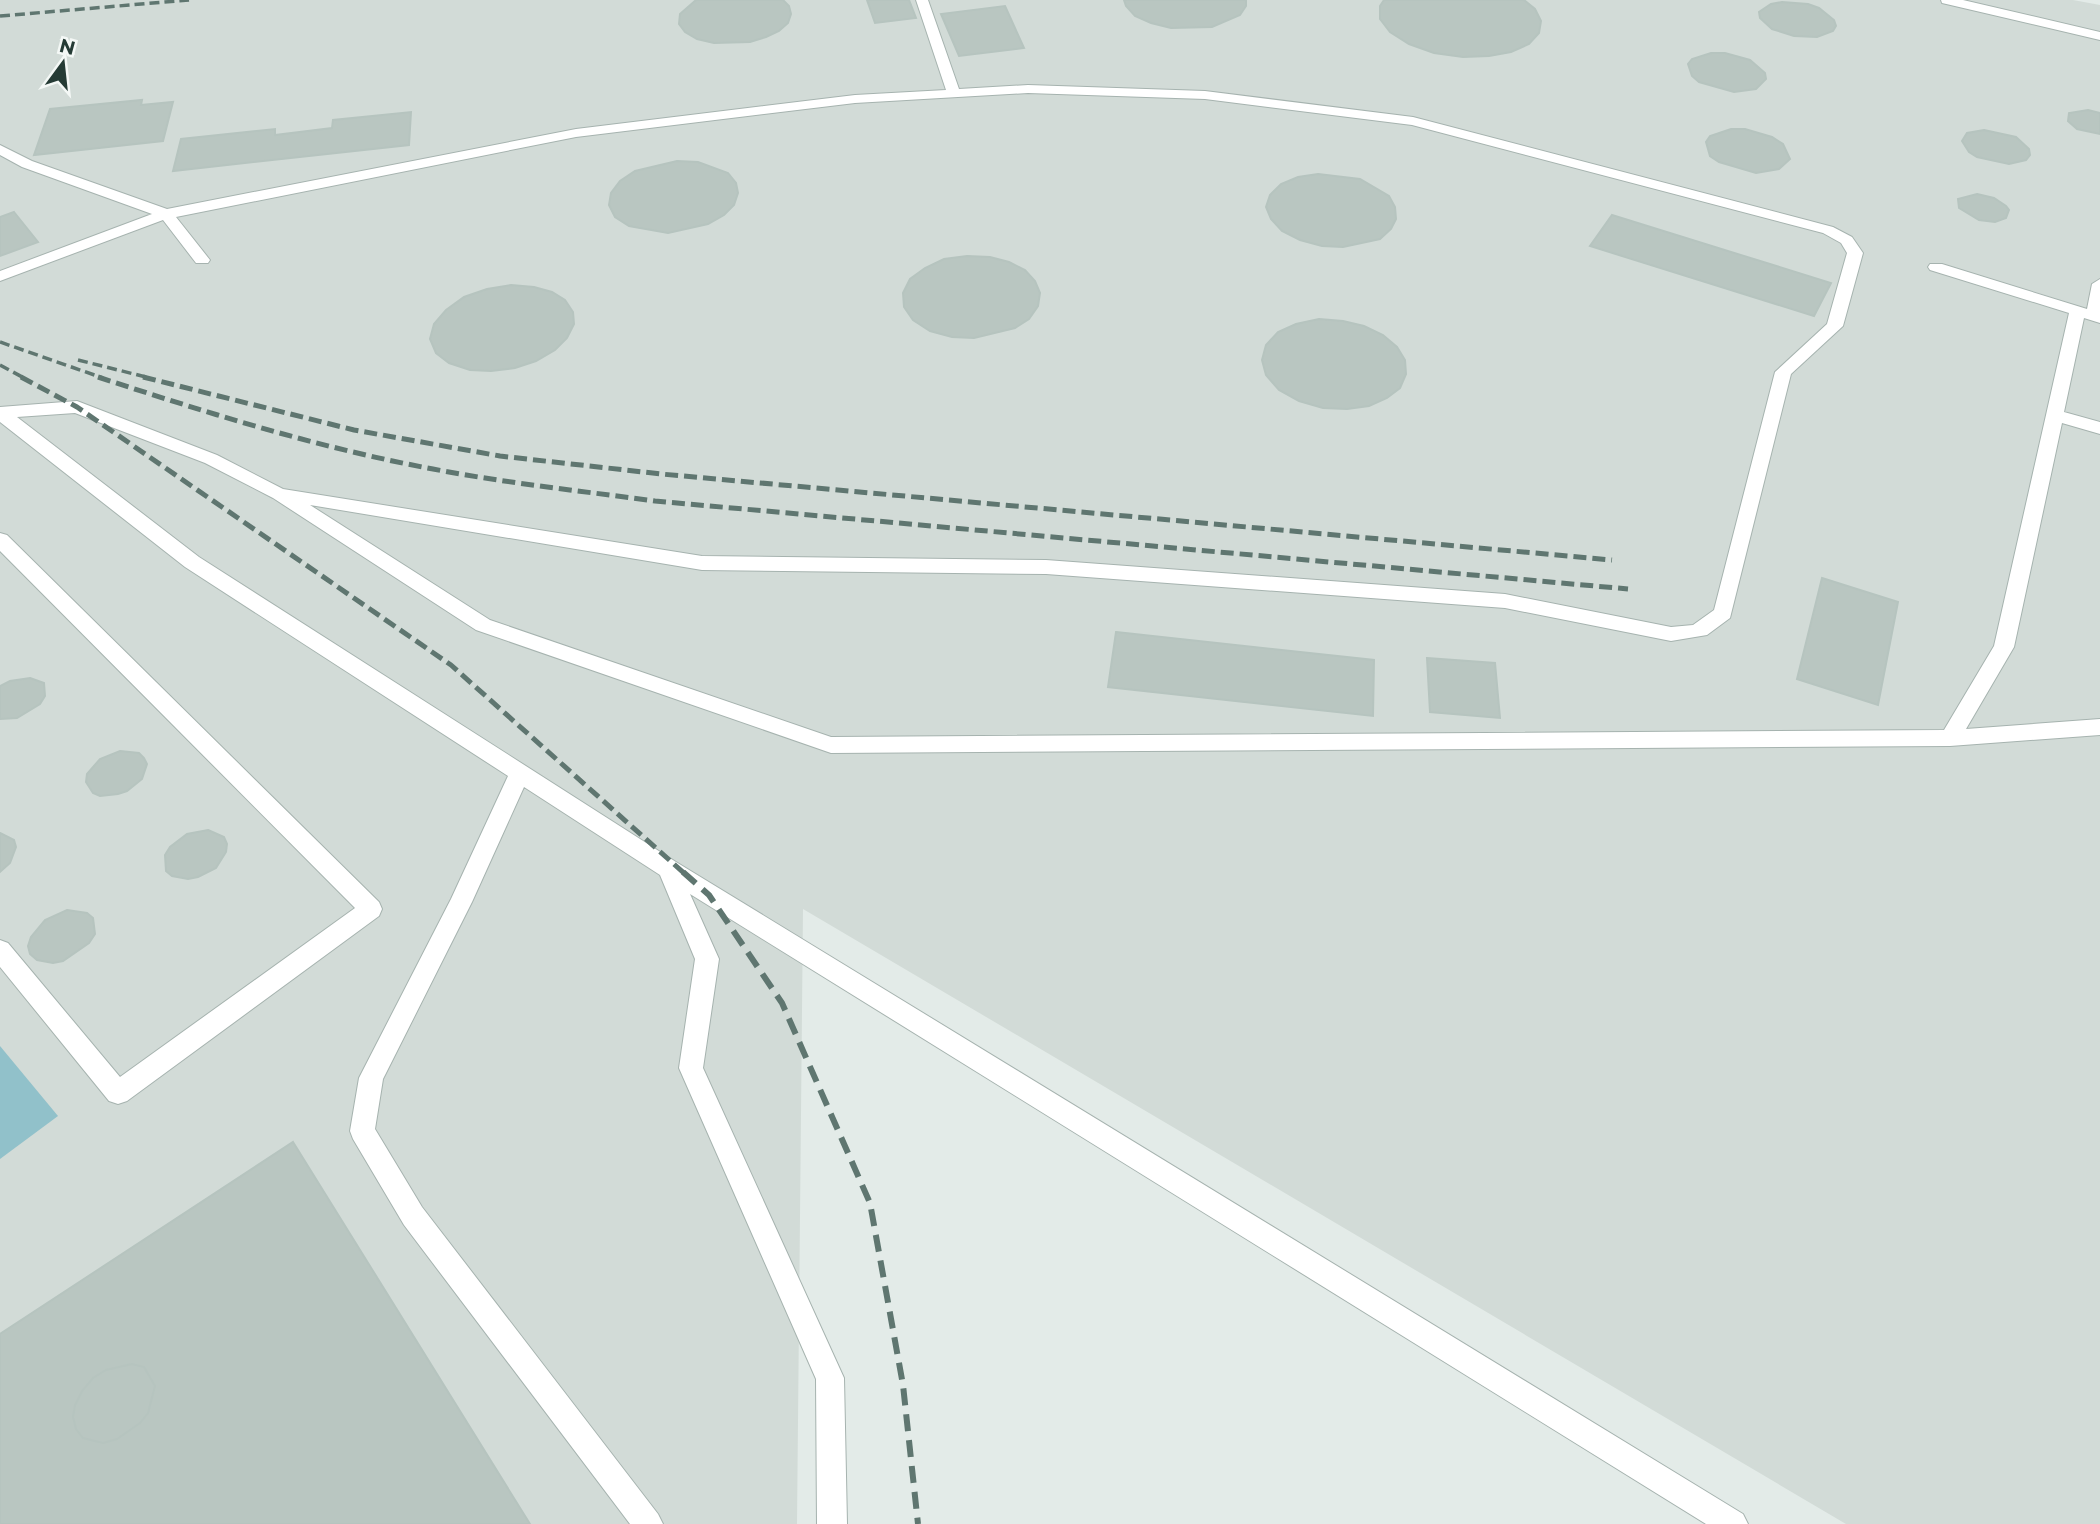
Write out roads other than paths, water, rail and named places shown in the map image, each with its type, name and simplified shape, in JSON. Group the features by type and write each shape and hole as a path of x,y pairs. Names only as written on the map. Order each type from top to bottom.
{"lane":[{"path":"922,0 954,93"},
{"path":"1947,0 2100,36"},
{"path":"0,276 166,214 576,133 855,99 1028,89 1205,95 1413,121 1839,234 1856,253 1835,326 1783,372 1723,613 1714,624 1702,631 1671,634 1505,601 1046,567 702,563 279,494"},
{"path":"0,149 27,164 166,214 202,260"},
{"path":"1936,267 2090,315"},
{"path":"1950,738 2004,647 2054,415 2100,284"},
{"path":"0,413 77,407 211,459 279,494 483,625 831,745 1950,738 2100,727"},
{"path":"0,413 192,562 668,869 1733,1524"},
{"path":"2054,415 2100,428"},
{"path":"0,540 371,909 118,1093 0,950"},
{"path":"520,773 461,902 371,1078 362,1132 413,1216 648,1524"},
{"path":"668,869 707,959 691,1069 830,1378 832,1524"}],"water":[{"path":"0,1046 58,1116 0,1159"}],"railway":[{"path":"0,16 189,0"},
{"path":"0,342 103,378"},
{"path":"78,360 150,378"},
{"path":"0,365 24,378"},
{"path":"21,377 77,407 451,665 685,874"},
{"path":"98,377 222,416 348,451 433,469 544,486 655,501 1628,589"},
{"path":"143,377 354,430 500,456 661,474 1612,560"},
{"path":"683,872 709,895 782,1003 870,1203 903,1385 918,1524"}]}
